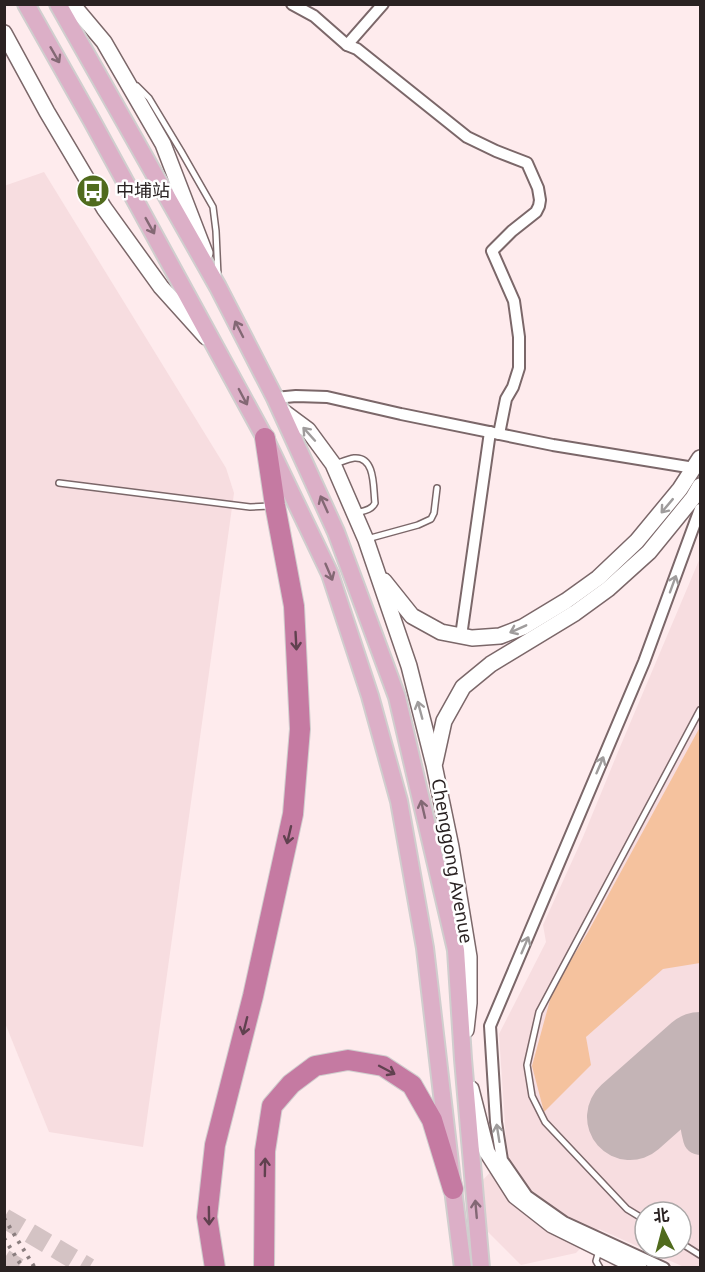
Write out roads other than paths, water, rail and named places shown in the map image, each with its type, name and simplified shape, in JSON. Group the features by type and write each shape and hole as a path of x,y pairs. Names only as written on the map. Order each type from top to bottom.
{"highway":[{"path":"215,1268 207,1217 215,1144 253,996 293,814 300,729 294,606 265,438"},
{"path":"264,1268 265,1151 272,1106 291,1084 315,1066 348,1060 383,1066 412,1085 432,1120 453,1189"}],"main road":[{"path":"26,4 265,438 330,574 370,696 399,801 425,948 463,1268"},
{"path":"58,4 218,287 278,404 336,532 397,697 456,950 481,1268"},
{"path":"72,4 104,42 164,144 218,287"},
{"path":"4,33 47,112 104,208 161,287 217,350"},
{"name":"Chenggong Avenue","path":"278,404 308,430 333,464 366,540 409,666 434,765 451,847 469,957 469,1003 463,1059 487,1152 515,1196 552,1225 639,1268"},
{"path":"378,573 412,616 441,632 472,638 500,636 523,627 590,584 637,541 680,489 697,463"},
{"path":"434,765 444,721 463,687 491,664 575,613 608,589 649,552 700,486"}],"street":[{"path":"292,4 314,16 347,45 357,49 467,138 527,163 538,188 540,200 536,212 492,251 514,301 519,338 519,368 495,433 461,636"},
{"path":"347,45 383,4"},
{"path":"278,404 296,396 327,397 553,445 697,463"},
{"path":"664,1268 564,1222 527,1196 502,1160 496,1122 490,1026 644,662 700,509"}],"lane":[{"path":"119,68 149,98 213,207 218,287"},
{"path":"333,464 354,458 363,459 370,466 375,503 373,507 355,513"},
{"path":"59,483 250,507 275,505"},
{"path":"366,540 431,519 434,513 436,488"},
{"path":"633,1213 545,1122 532,1096 527,1065 539,1012 700,710"},
{"path":"600,1268 597,1257 599,1252 604,1251"}],"tunnel":[{"path":"4,1218 89,1268"},
{"path":"4,1259 18,1268"}],"railway":[{"path":"4,1218 35,1268"},
{"path":"4,1238 23,1268"}],"place":[{"name":"中埔站","path":"93,191"}]}
